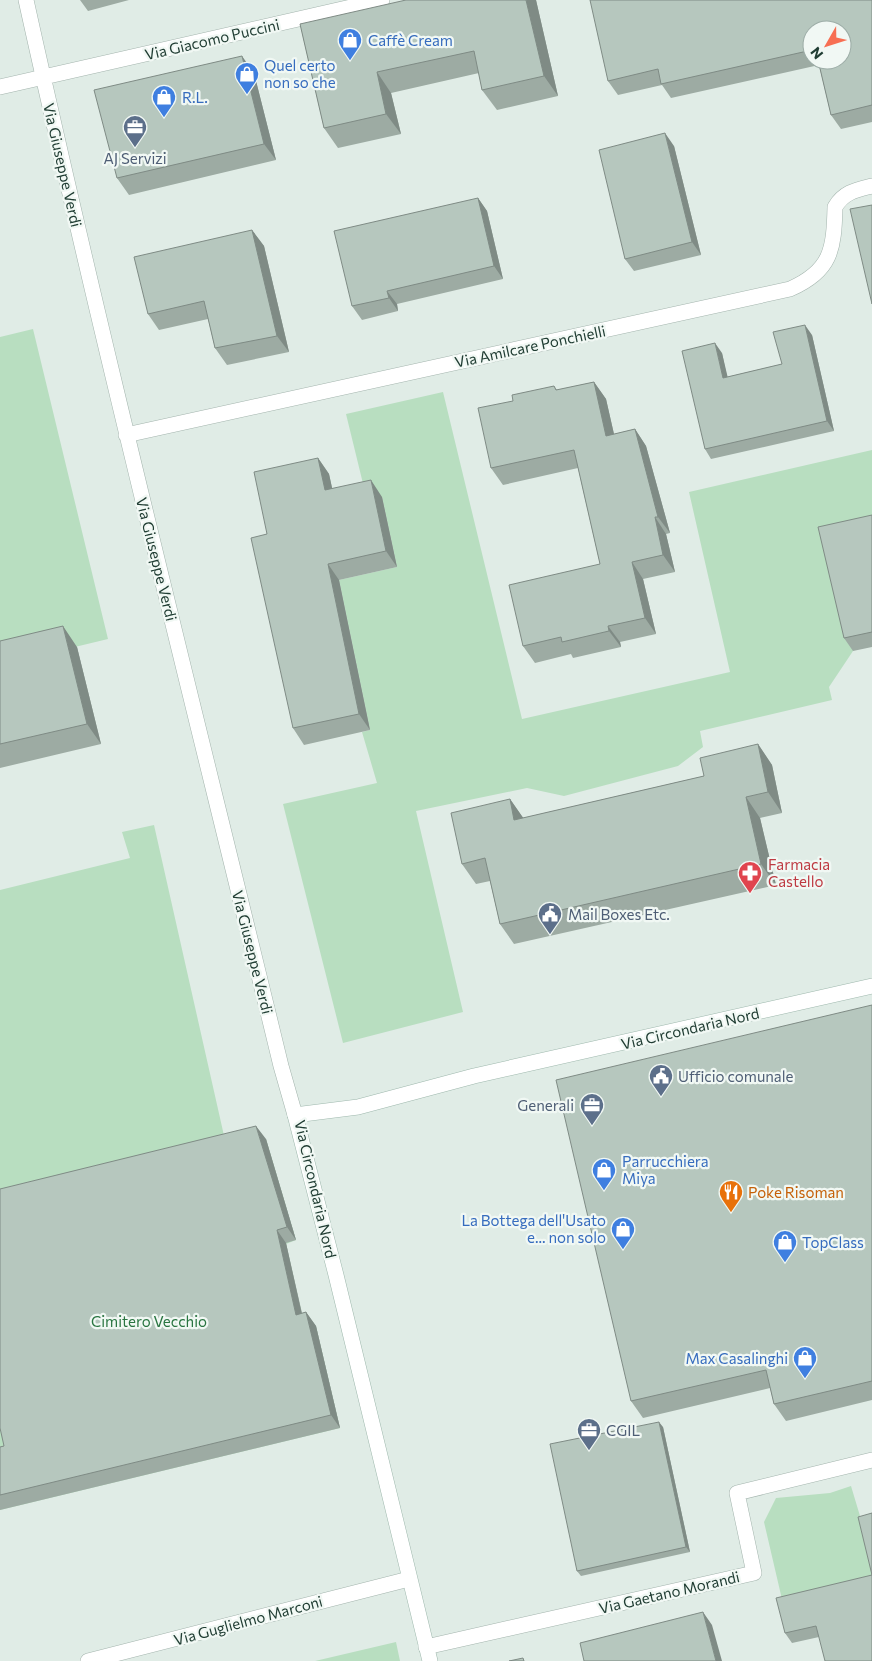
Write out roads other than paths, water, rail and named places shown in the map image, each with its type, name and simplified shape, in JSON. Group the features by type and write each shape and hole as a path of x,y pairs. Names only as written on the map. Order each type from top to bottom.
{"street":[{"name":"Via Giuseppe Verdi","path":"26,0 42,77 126,435 281,1066 295,1115"},
{"name":"Via Giacomo Puccini","path":"0,87 382,0"},
{"name":"Via Amilcare Ponchielli","path":"126,435 790,289 815,276 830,256 835,207 839,200 854,190 872,186"},
{"name":"Via Circondaria Nord","path":"428,1654 295,1115 358,1107 474,1076 872,986"},
{"name":"Via Gaetano Morandi","path":"428,1654 754,1573 737,1493 872,1460"},
{"name":"Via Guglielmo Marconi","path":"88,1661 409,1579"}],"place":[{"name":"Caffè Cream","path":"350,61"},
{"name":"Quel certo non so che","path":"247,95"},
{"name":"R.L.","path":"164,118"},
{"name":"AJ Servizi","path":"135,148"},
{"name":"Farmacia Castello","path":"750,894"},
{"name":"Mail Boxes Etc.","path":"550,935"},
{"name":"Ufficio comunale","path":"661,1097"},
{"name":"Generali","path":"592,1126"},
{"name":"Parrucchiera Miya","path":"604,1191"},
{"name":"Poke Risoman","path":"731,1213"},
{"name":"La Bottega dell'Usato e... non solo","path":"623,1250"},
{"name":"TopClass","path":"785,1263"},
{"name":"Max Casalinghi","path":"805,1379"},
{"name":"CGIL","path":"589,1451"}],"park label":[{"name":"Cimitero Vecchio","path":"149,1321"}]}
